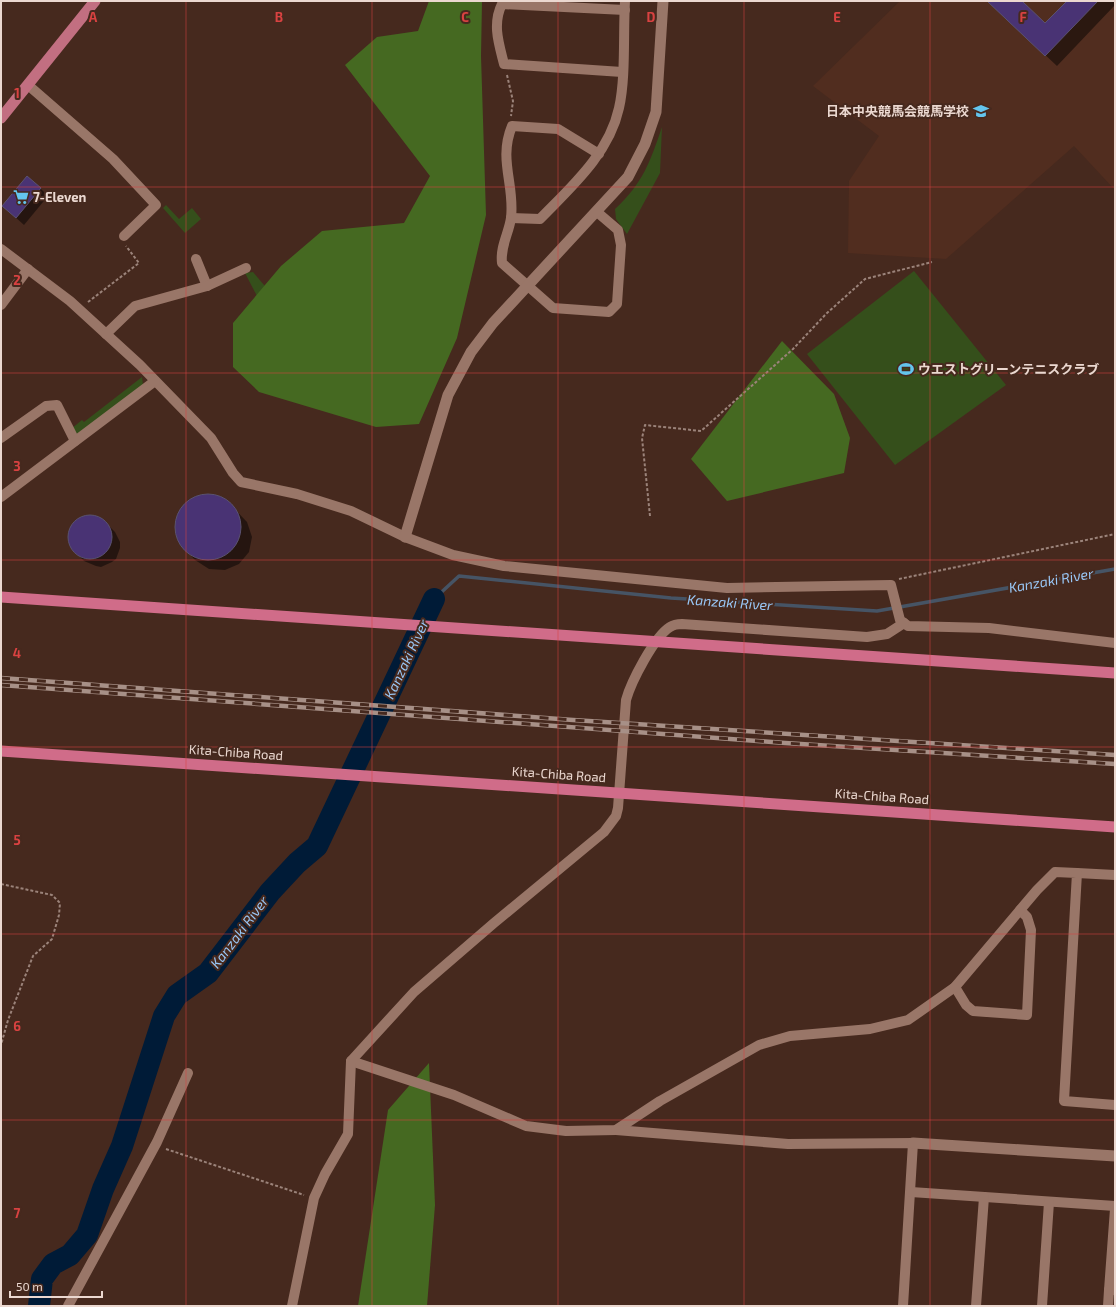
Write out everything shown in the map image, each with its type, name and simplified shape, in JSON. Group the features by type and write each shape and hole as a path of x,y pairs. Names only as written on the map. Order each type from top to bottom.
{"highway":[{"path":"1,597 1115,673"},
{"name":"Kita-Chiba Road","path":"1,751 714,798 1115,827"}],"main road":[{"path":"1,118 95,1"}],"street":[{"path":"405,537 448,395 471,352 493,322 628,177 645,144 656,112 663,1"},
{"path":"511,218 540,219 586,171 599,154 611,130 619,108 622,72 625,6 502,4 497,14 497,38 504,64 622,72"},
{"path":"28,85 114,159 156,205 124,236"},
{"path":"597,212 618,230 620,245 617,304 609,312 553,308 529,285 502,263 501,253 511,218 510,188 505,156 506,140 512,126 558,129 599,154"},
{"path":"1,249 79,309 155,380 211,438 233,473 241,482 297,494 351,511 405,537 453,555 504,566 727,588 891,585 894,600 901,620 908,626 989,628 1115,643"},
{"path":"196,259 207,286"},
{"path":"106,334 135,306 207,286 246,268"},
{"path":"1,305 28,269"},
{"path":"1,498 155,380"},
{"path":"1,438 46,406 57,405 75,441"},
{"path":"292,1306 314,1198 325,1174 348,1134 350,1061 414,992 494,922 604,832 612,823 618,808 626,700 629,689 650,650 669,627 682,624 867,637 887,634 901,620"},
{"path":"616,1130 660,1101 759,1044 790,1036 870,1029 908,1020 955,986 1020,910 1055,872 1115,875"},
{"path":"1077,873 1064,1101 1115,1105"},
{"path":"955,986 966,1005 973,1011 1027,1014 1031,930 1026,917 1020,910"},
{"path":"350,1061 454,1095 526,1126 566,1130 616,1130 788,1144 913,1143 1115,1156"},
{"path":"68,1306 155,1145 188,1073"},
{"path":"903,1306 913,1143"},
{"path":"911,1192 1115,1208 1112,1290 1108,1306"},
{"path":"976,1306 984,1197"},
{"path":"1042,1306 1049,1202"}],"path":[{"path":"504,64 513,101 510,120 512,126"},
{"path":"79,309 139,263 125,245 124,236"},
{"path":"650,516 642,438 645,425 701,431 793,349 826,314 865,279 932,262"},
{"path":"891,585 896,580 1115,534"},
{"path":"1,884 52,895 60,903 59,915 52,939 32,956 8,1020 1,1046"},
{"path":"155,1145 314,1198"}],"shaded area":[{"name":"日本中央競馬会競馬学校","path":"900,1 1115,1 1115,190 1074,146 946,259 848,253 849,181 879,136 813,86"}],"green space":[{"path":"429,1 482,1 481,56 486,215 457,338 419,424 376,427 259,392 233,367 233,323 281,266 322,231 404,223 430,176 345,65 377,37 418,31"},
{"path":"662,127 660,173 627,234 616,219 615,209 639,181 654,151"},
{"path":"166,205 179,219 192,208 201,219 185,233 163,208"},
{"name":"ウエストグリーンテニスクラブ","path":"914,271 1006,385 895,465 807,354"},
{"path":"253,272 270,292 258,298 245,273"},
{"path":"782,341 834,394 850,438 844,473 727,501 691,459"},
{"path":"142,377 143,385 80,434 74,433 71,429 82,420 84,422"},
{"path":"429,1063 435,1205 427,1306 358,1306 388,1110"}],"building":[{"path":"987,1 1022,1 1045,23 1067,1 1098,1 1045,56"},
{"name":"7-Eleven","path":"27,176 41,188 16,218 2,206"},
{"path":"202,494 214,494 221,496 232,503 239,514 241,527 239,540 232,551 221,558 214,560 202,560 195,558 184,551 177,540 175,533 175,521 177,514 184,503 195,496"},
{"path":"86,515 94,515 106,521 112,533 112,541 106,553 94,559 86,559 74,553 68,541 68,533 74,521"}],"waterway":[{"name":"Kanzaki River","path":"434,599 459,576 671,598 877,611 1115,569"},
{"name":"Kanzaki River","path":"39,1306 42,1279 53,1264 70,1255 87,1235 103,1189 122,1146 164,1016 177,995 208,973 270,892 297,863 317,846 434,599"}],"railway":[{"path":"1,678 573,720 1115,755"},
{"path":"1,685 785,743 1115,764"}],"place":[{"name":"日本中央競馬会競馬学校","path":"981,111"},
{"name":"7-Eleven","path":"21,197"},
{"name":"ウエストグリーンテニスクラブ","path":"906,369"}]}
